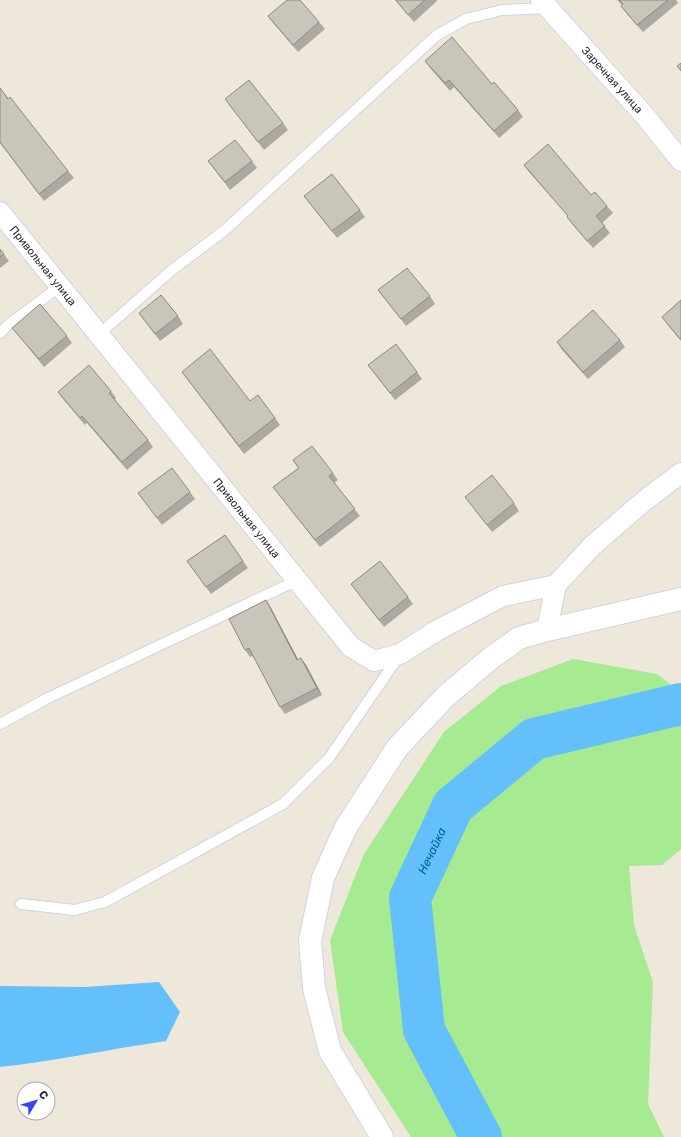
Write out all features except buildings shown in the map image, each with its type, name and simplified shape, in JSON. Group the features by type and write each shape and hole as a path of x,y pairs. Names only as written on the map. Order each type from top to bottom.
{"street":[{"name":"Заречная улица","path":"545,4 645,116 681,161"},
{"name":"Привольная улица","path":"0,212 98,335 298,580 351,648 374,661 400,654 436,631 503,596 556,585"},
{"path":"546,630 556,585 592,546 644,501 681,473"},
{"path":"382,1137 330,1051 314,988 310,941 323,878 345,829 396,748 446,696 491,658 519,638 546,630 681,599"}],"lane":[{"path":"98,335 172,270 225,230 437,35 466,19 502,10 545,4"},
{"path":"0,333 9,324 59,286"},
{"path":"0,724 46,699 298,580"},
{"path":"21,904 75,910 105,902 283,804 329,758 400,654"}],"green space":[{"path":"573,659 657,674 681,692 681,849 662,865 629,866 634,925 653,982 648,1104 664,1137 411,1137 343,1032 330,940 364,854 444,732 501,686"}],"water":[{"path":"159,982 180,1012 166,1041 42,1062 0,1067 0,986 84,987"}],"waterway":[{"name":"Нечайка","path":"481,1137 424,1030 410,898 453,806 534,739 681,704"}]}
